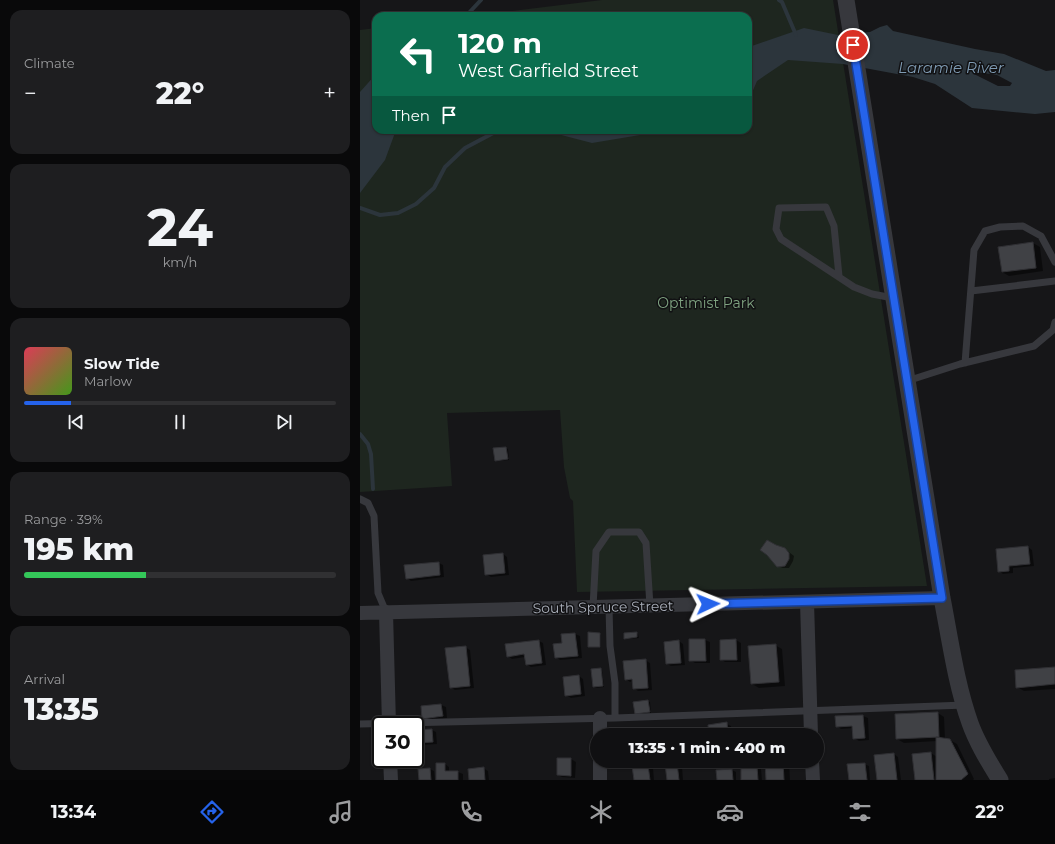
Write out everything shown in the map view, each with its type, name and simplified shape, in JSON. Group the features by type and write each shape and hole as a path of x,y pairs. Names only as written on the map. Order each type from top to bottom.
{"street":[{"path":"846,0 942,598 960,688 970,724 982,750 1000,780"},
{"name":"South Spruce Street","path":"360,613 942,598"},
{"path":"807,602 811,728"},
{"path":"386,612 389,716"},
{"path":"600,718 600,728"},
{"path":"390,768 391,780"},
{"path":"600,768 600,780"},
{"path":"812,768 813,780"}],"lane":[{"path":"839,276 834,226 826,206 779,208 776,229 782,239 854,287 872,294 893,298"},
{"path":"966,363 974,250 985,231 1000,227 1024,226 1041,236 1055,262"},
{"path":"971,291 1055,281"},
{"path":"906,381 966,363 1034,346 1053,330 1055,322"},
{"path":"360,499 368,504 374,516 378,593 386,612"},
{"path":"593,607 596,551 609,532 624,531 639,532 646,543 650,606"},
{"path":"609,607 610,646 615,683 615,718"},
{"path":"424,723 965,706"},
{"path":"360,724 372,724"}],"green space":[{"name":"Optimist Park","path":"602,0 833,0 927,586 577,592 573,501 570,498 564,467 560,410 447,413 452,486 360,492 360,30 372,28 372,134 752,134 752,12 504,12"}],"water":[{"name":"Laramie River","path":"887,25 893,31 1004,54 1046,71 1055,70 1055,112 1035,114 972,108 935,84 913,77 843,64 788,60 757,81 752,93 752,46 804,28 838,35 870,32","holes":["976,72 997,75 1012,83 1010,86 998,86 974,74"]},
{"path":"372,78 372,134 395,134 385,160 360,193 360,92"},
{"path":"557,134 646,134 592,143"}],"building":[{"path":"1033,242 1036,268 1002,272 998,247"},
{"path":"506,447 508,459 495,461 493,448"},
{"path":"767,540 785,548 789,553 789,559 785,566 777,567 767,555 760,550"},
{"path":"1028,546 1030,564 1009,566 1009,571 998,572 996,549"},
{"path":"503,553 505,573 485,575 483,555"},
{"path":"439,562 440,575 406,579 404,565"},
{"path":"588,632 600,633 600,647 588,647"},
{"path":"637,632 637,637 624,639 624,633"},
{"path":"575,633 578,656 555,658 553,644 562,643 561,634"},
{"path":"689,639 705,639 706,661 689,661"},
{"path":"736,639 737,660 720,660 720,640"},
{"path":"539,640 542,663 526,665 524,654 507,657 505,644"},
{"path":"679,640 681,663 666,664 664,642"},
{"path":"776,644 779,682 751,684 748,646"},
{"path":"466,646 470,686 450,688 445,648"},
{"path":"646,659 648,688 633,689 632,679 625,680 623,661"},
{"path":"1055,667 1055,684 1016,688 1015,670"},
{"path":"601,668 603,686 593,687 591,669"},
{"path":"579,675 581,694 565,696 563,677"},
{"path":"648,700 650,712 635,714 633,702"},
{"path":"441,704 443,716 424,719 424,716 422,716 421,706"},
{"path":"938,712 939,737 896,739 895,714"},
{"path":"863,715 865,738 853,739 852,726 836,727 835,716"},
{"path":"727,722 727,728 708,728 708,725"},
{"path":"432,729 433,742 424,743 424,730"},
{"path":"936,737 950,739 968,774 961,780 936,780"},
{"path":"931,752 934,780 915,780 912,754"},
{"path":"894,753 897,780 877,780 874,755"},
{"path":"557,758 571,758 571,776 557,775"},
{"path":"436,763 445,763 445,771 458,771 458,780 436,780"},
{"path":"865,763 867,780 849,780 847,764"},
{"path":"484,767 485,780 469,780 468,769"},
{"path":"430,768 431,780 419,780 418,769"},
{"path":"632,768 648,768 650,780 634,780"},
{"path":"666,768 678,768 679,780 667,780"},
{"path":"741,768 757,768 758,780 741,780"},
{"path":"765,768 783,768 784,780 766,780"},
{"path":"732,769 733,780 717,780 716,770"}],"waterway":[{"path":"470,12 481,0"},
{"path":"779,0 782,2 796,35"},
{"path":"360,208 380,215 398,213 416,204 434,188 445,167 465,148 491,134"},
{"path":"360,434 368,444 371,454 373,489"}],"route":[{"path":"708,604 942,598 853,45"}]}
